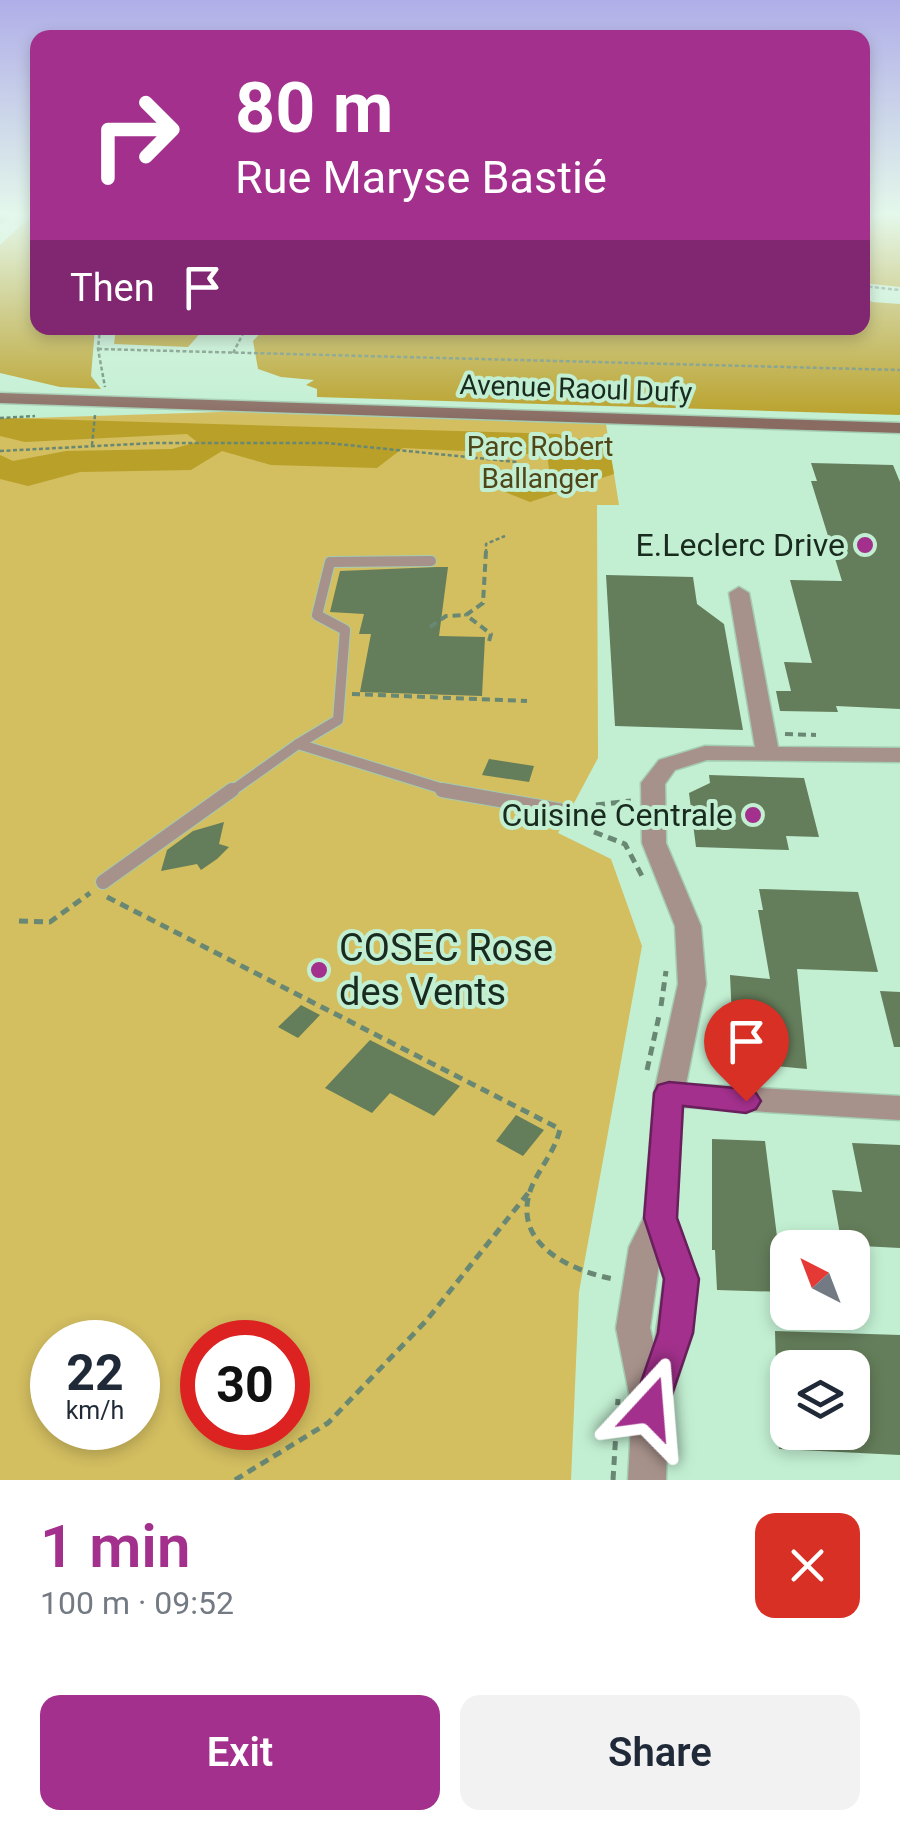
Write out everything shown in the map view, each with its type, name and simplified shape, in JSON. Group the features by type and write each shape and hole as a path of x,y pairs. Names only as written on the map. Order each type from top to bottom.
{"main road":[{"name":"Avenue Raoul Dufy","path":"0,398 900,428"},
{"name":"Avenue Raoul Dufy","path":"0,416 250,405"}],"street":[{"path":"739,593 766,751"},
{"path":"647,1480 634,1402 676,1333 682,1279 660,1218 658,1084 688,1012 692,963 688,926 654,843 651,802 658,775 678,759 719,751 900,756"},
{"path":"658,1084 707,1099 900,1108"}],"lane":[{"path":"103,882 338,720 345,630 316,614 330,562 431,560"},
{"path":"298,744 439,790 586,815"}],"path":[{"path":"870,287 900,290"},
{"path":"99,335 98,349 107,396"},
{"path":"234,352 242,335"},
{"path":"98,349 900,370"},
{"path":"92,444 95,416"},
{"path":"0,452 92,444 327,444 517,462"},
{"path":"430,627 446,616 466,615 484,603 486,544 505,536"},
{"path":"466,615 491,634 489,641"},
{"path":"340,693 528,701"},
{"path":"648,890 630,850 616,839 590,829 586,815 592,807 610,800 651,802"},
{"path":"19,921 50,922 94,891 560,1129 557,1148 512,1218 426,1321 328,1423 235,1480"},
{"path":"658,1084 667,964"},
{"path":"531,1188 524,1215 542,1248 559,1263 615,1279"},
{"path":"613,1292 619,1266"},
{"path":"613,1480 634,1402"}],"green space":[{"name":"COSEC Rose des Vents","path":"251,411 606,424 619,505 597,505 598,758 558,833 611,859 642,946 579,1292 571,1480 0,1480 0,419"}],"shaded area":[{"path":"0,282 30,282 30,335 94,335 91,376 101,389 60,387 0,373"},
{"path":"870,282 900,282 900,287 870,284"},
{"path":"870,301 900,304 900,415 317,397 317,389 306,385 314,380 281,377 258,369 253,341 259,335 870,335"},
{"path":"115,335 199,335 188,347 114,344"},
{"path":"0,419 558,434 609,446 614,474 530,502 500,490 549,469 547,455 403,448 377,468 271,465 222,451 191,470 80,472 28,486 0,479 0,455 13,461 66,451 172,449 197,442 187,434 25,442 0,436"}],"building":[{"path":"811,463 893,465 900,482 900,709 836,706 838,712 780,711 776,691 791,691 784,662 812,663 790,580 842,581 811,481 817,481"},
{"path":"448,567 439,636 485,637 482,696 360,692 371,634 359,634 364,614 330,612 340,571"},
{"path":"606,575 693,577 697,604 724,624 743,730 615,726"},
{"path":"489,759 534,766 529,782 482,775"},
{"name":"Cuisine Centrale","path":"709,775 804,778 819,837 786,836 789,850 696,847 689,793 710,783"},
{"path":"224,822 219,844 229,847 217,859 201,870 197,864 161,871 167,850 193,831"},
{"path":"759,889 858,892 878,972 797,969 807,1069 734,1062 730,975 770,979 758,910 763,910"},
{"path":"880,991 900,992 900,1047 894,1047"},
{"path":"301,1005 320,1015 298,1038 278,1027"},
{"path":"370,1040 460,1086 434,1116 390,1093 372,1113 325,1088"},
{"path":"516,1115 544,1130 523,1156 496,1141"},
{"path":"712,1139 765,1141 776,1230 770,1230 770,1292 717,1290 712,1250"},
{"path":"852,1143 900,1145 900,1248 870,1246 870,1230 839,1230 832,1190 862,1192"},
{"path":"775,1331 900,1335 900,1455 799,1450 870,1450 870,1350 776,1350"}],"place":[{"name":"E.Leclerc Drive","path":"865,545"},
{"name":"Cuisine Centrale","path":"753,815"},
{"name":"COSEC Rose des Vents","path":"319,970"}],"route":[{"path":"650,1408 676,1333 682,1279 660,1218 669,1093 746,1101"}],"park label":[{"name":"Parc Robert Ballanger","path":"540,462"}]}
